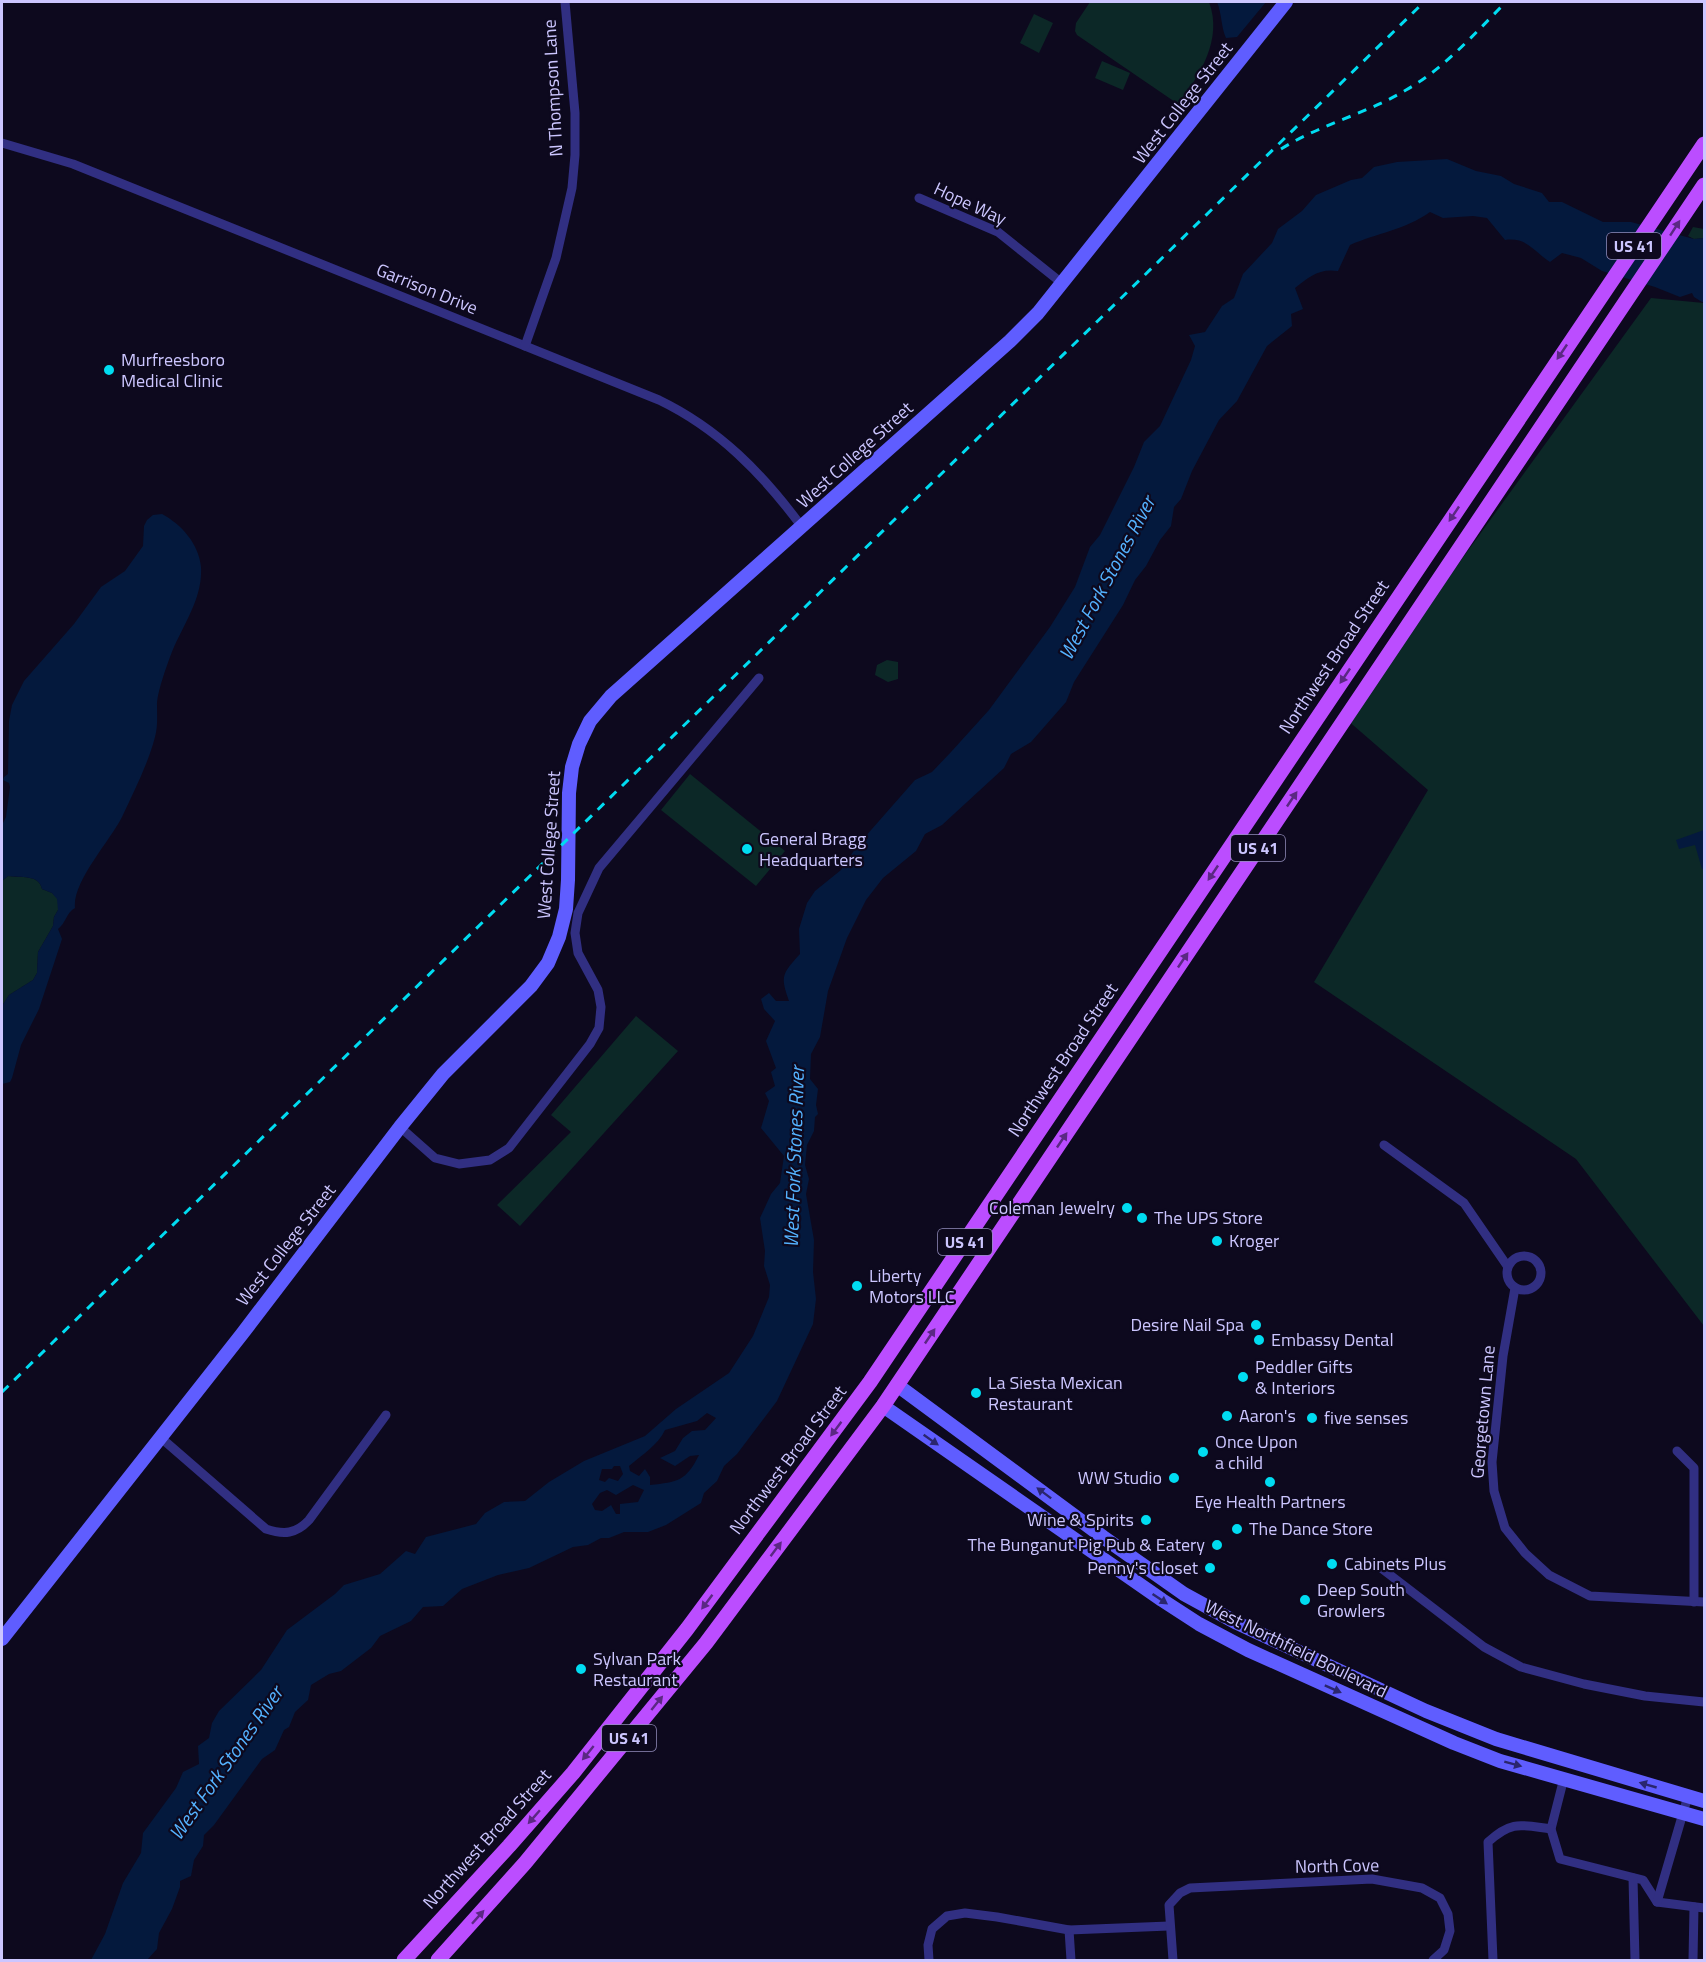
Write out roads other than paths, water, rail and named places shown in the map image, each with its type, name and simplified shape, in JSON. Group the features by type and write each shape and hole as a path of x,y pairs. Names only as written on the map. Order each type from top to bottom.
{"main road":[{"name":"Northwest Broad Street","path":"404,1960 573,1773 687,1629 870,1382 1704,144"},
{"name":"US 41","path":"438,1960 525,1863 706,1643 883,1406 1701,190"},
{"path":"1400,595 1419,609"},
{"path":"1325,706 1346,719"},
{"path":"1140,981 1160,994"},
{"path":"1071,1083 1091,1098"},
{"path":"1019,1161 1039,1174"},
{"path":"870,1382 897,1385"},
{"path":"870,1382 883,1406"},
{"path":"687,1629 706,1643"},
{"path":"573,1773 590,1786"},
{"path":"432,1931 451,1947"}],"street":[{"name":"N Thompson Lane","path":"525,346 556,258 572,188 575,155 574,113 565,2"},
{"name":"West College Street","path":"2,1639 443,1074 531,986 548,963 559,937 566,909 569,793 572,766 579,744 590,722 611,696 1010,341 1063,284 1286,2"},
{"name":"Garrison Drive","path":"2,143 73,164 659,399 684,412 737,451 783,502 802,527"},
{"name":"Hope Way","path":"919,198 998,232 1063,284"},
{"path":"400,1128 435,1158 459,1164 490,1160 508,1148 590,1044 599,1028 601,1007 598,990 578,953 575,933 578,913 600,868 759,678"},
{"path":"1384,1145 1464,1203 1508,1267 1508,1278 1515,1288 1525,1291 1535,1287 1541,1277 1540,1266 1532,1258 1521,1256 1515,1258 1508,1267"},
{"name":"Georgetown Lane","path":"1515,1288 1503,1356 1492,1462 1494,1491 1505,1528 1525,1553 1549,1575 1590,1596 1704,1602"},
{"name":"West Northfield Boulevard","path":"897,1385 1184,1594 1237,1623 1496,1740 1704,1801"},
{"name":"West Northfield Boulevard","path":"883,1406 1162,1600 1199,1624 1248,1650 1433,1734 1500,1761 1704,1820"},
{"path":"160,1437 266,1529 279,1534 290,1533 301,1529 309,1520 386,1415"},
{"path":"1677,1451 1694,1468 1694,1602"},
{"path":"1381,1568 1484,1647 1521,1667 1584,1684 1635,1694 1704,1702"},
{"path":"1433,1734 1441,1717"},
{"path":"1564,1778 1551,1829 1560,1859 1643,1880 1657,1902"},
{"path":"1657,1902 1688,1796"},
{"path":"1493,1960 1488,1842 1499,1832 1512,1825 1551,1829"},
{"path":"1633,1878 1635,1960"},
{"name":"North Cove","path":"1169,1926 1169,1905 1180,1893 1190,1888 1372,1879 1422,1888 1440,1898 1448,1914 1450,1930 1444,1950 1433,1960"},
{"path":"1657,1902 1699,1907 1693,1960"},
{"path":"929,1960 928,1945 932,1929 947,1916 965,1913 1069,1930 1169,1926 1173,1960"},
{"path":"1069,1930 1071,1960"}],"water":[{"path":"1217,2 1266,2 1237,37 1226,38"},
{"name":"West Fork Stones River","path":"1447,159 1476,171 1501,176 1514,184 1542,193 1549,202 1562,202 1603,222 1631,222 1694,239 1704,238 1704,302 1694,297 1692,293 1680,297 1602,271 1581,258 1562,253 1550,262 1524,243 1505,240 1487,218 1473,216 1443,218 1430,212 1401,227 1350,245 1338,271 1320,272 1295,288 1303,309 1291,314 1292,326 1267,346 1237,401 1219,420 1192,471 1181,499 1174,507 1171,526 1135,580 1123,605 1074,682 1066,702 1031,742 1011,754 1004,768 942,825 925,834 916,851 883,878 866,900 847,938 828,991 820,1037 811,1054 810,1079 818,1089 816,1105 818,1114 815,1117 814,1131 807,1145 805,1165 809,1179 806,1194 814,1240 813,1272 816,1299 813,1324 777,1401 737,1454 724,1466 717,1481 704,1493 701,1503 666,1525 648,1532 624,1532 609,1538 601,1538 588,1545 573,1547 529,1568 498,1575 462,1589 443,1606 423,1607 411,1621 380,1636 371,1648 341,1671 329,1674 311,1685 308,1700 295,1712 275,1750 262,1759 214,1825 204,1835 203,1846 194,1860 191,1876 180,1881 172,1909 159,1933 157,1949 147,1960 91,1960 105,1934 123,1883 141,1853 143,1833 176,1788 183,1772 199,1764 198,1746 209,1738 212,1723 219,1711 261,1670 287,1630 344,1585 380,1574 406,1551 415,1554 426,1537 476,1524 485,1513 504,1502 525,1501 549,1482 584,1461 645,1436 676,1409 729,1373 753,1336 769,1297 770,1285 764,1266 765,1251 760,1218 771,1194 780,1183 784,1156 761,1128 769,1101 765,1093 775,1086 771,1072 776,1068 766,1041 775,1021 764,1009 761,999 769,993 776,1001 789,1001 784,986 784,976 789,966 800,954 799,929 807,903 815,891 841,870 857,846 915,780 932,772 989,710 1050,627 1075,587 1090,547 1100,535 1144,442 1160,426 1191,360 1195,346 1189,335 1205,332 1222,306 1234,298 1243,274 1272,243 1278,229 1302,211 1316,195 1351,180 1362,178 1374,167 1397,162","holes":["707,1413 716,1418 705,1430 692,1431 683,1438 675,1451 660,1458 675,1466 690,1456 699,1455 690,1470 680,1479 650,1485 650,1477 645,1469 639,1476 630,1471 629,1466 654,1445 665,1430 697,1421","614,1466 620,1466 623,1474 618,1481 609,1478 605,1482 599,1480 602,1469 612,1469","633,1485 644,1490 638,1502 620,1504 620,1514 616,1514 611,1505 602,1511 595,1510 592,1504 600,1493 607,1490 616,1495"]},
{"path":"162,514 182,529 197,550 201,567 199,591 162,681 157,700 156,733 145,767 122,817 79,886 75,908 58,929 62,939 39,1009 21,1045 12,1078 10,1082 2,1084 2,1006 9,995 33,980 37,973 38,952 53,926 58,910 57,899 52,893 42,889 37,881 8,876 2,881 2,825 6,817 10,787 9,783 3,780 8,774 9,721 12,705 24,681 74,624 101,587 125,571 143,546 144,526 147,520 153,515"},
{"path":"1704,830 1704,868 1702,869 1695,845 1679,849 1676,840"}],"railway":[{"path":"2,1392 1424,2"},
{"path":"1281,149 1296,140 1375,106 1420,81 1459,49 1506,2"}],"place":[{"name":"Murfreesboro Medical Clinic","path":"109,370"},
{"name":"General Bragg Headquarters","path":"747,849"},
{"name":"Coleman Jewelry","path":"1127,1208"},
{"name":"The UPS Store","path":"1142,1218"},
{"name":"Kroger","path":"1217,1241"},
{"name":"Liberty Motors LLC","path":"857,1286"},
{"name":"Desire Nail Spa","path":"1256,1325"},
{"name":"Embassy Dental","path":"1259,1340"},
{"name":"Peddler Gifts & Interiors","path":"1243,1377"},
{"name":"La Siesta Mexican Restaurant","path":"976,1393"},
{"name":"Aaron's","path":"1227,1416"},
{"name":"five senses","path":"1312,1418"},
{"name":"Once Upon a child","path":"1203,1452"},
{"name":"WW Studio","path":"1174,1478"},
{"name":"Eye Health Partners","path":"1270,1482"},
{"name":"Wine & Spirits","path":"1146,1520"},
{"name":"The Dance Store","path":"1237,1529"},
{"name":"The Bunganut Pig Pub & Eatery","path":"1217,1545"},
{"name":"Cabinets Plus","path":"1332,1564"},
{"name":"Penny's Closet","path":"1210,1568"},
{"name":"Deep South Growlers","path":"1305,1600"},
{"name":"Sylvan Park Restaurant","path":"581,1669"}]}
